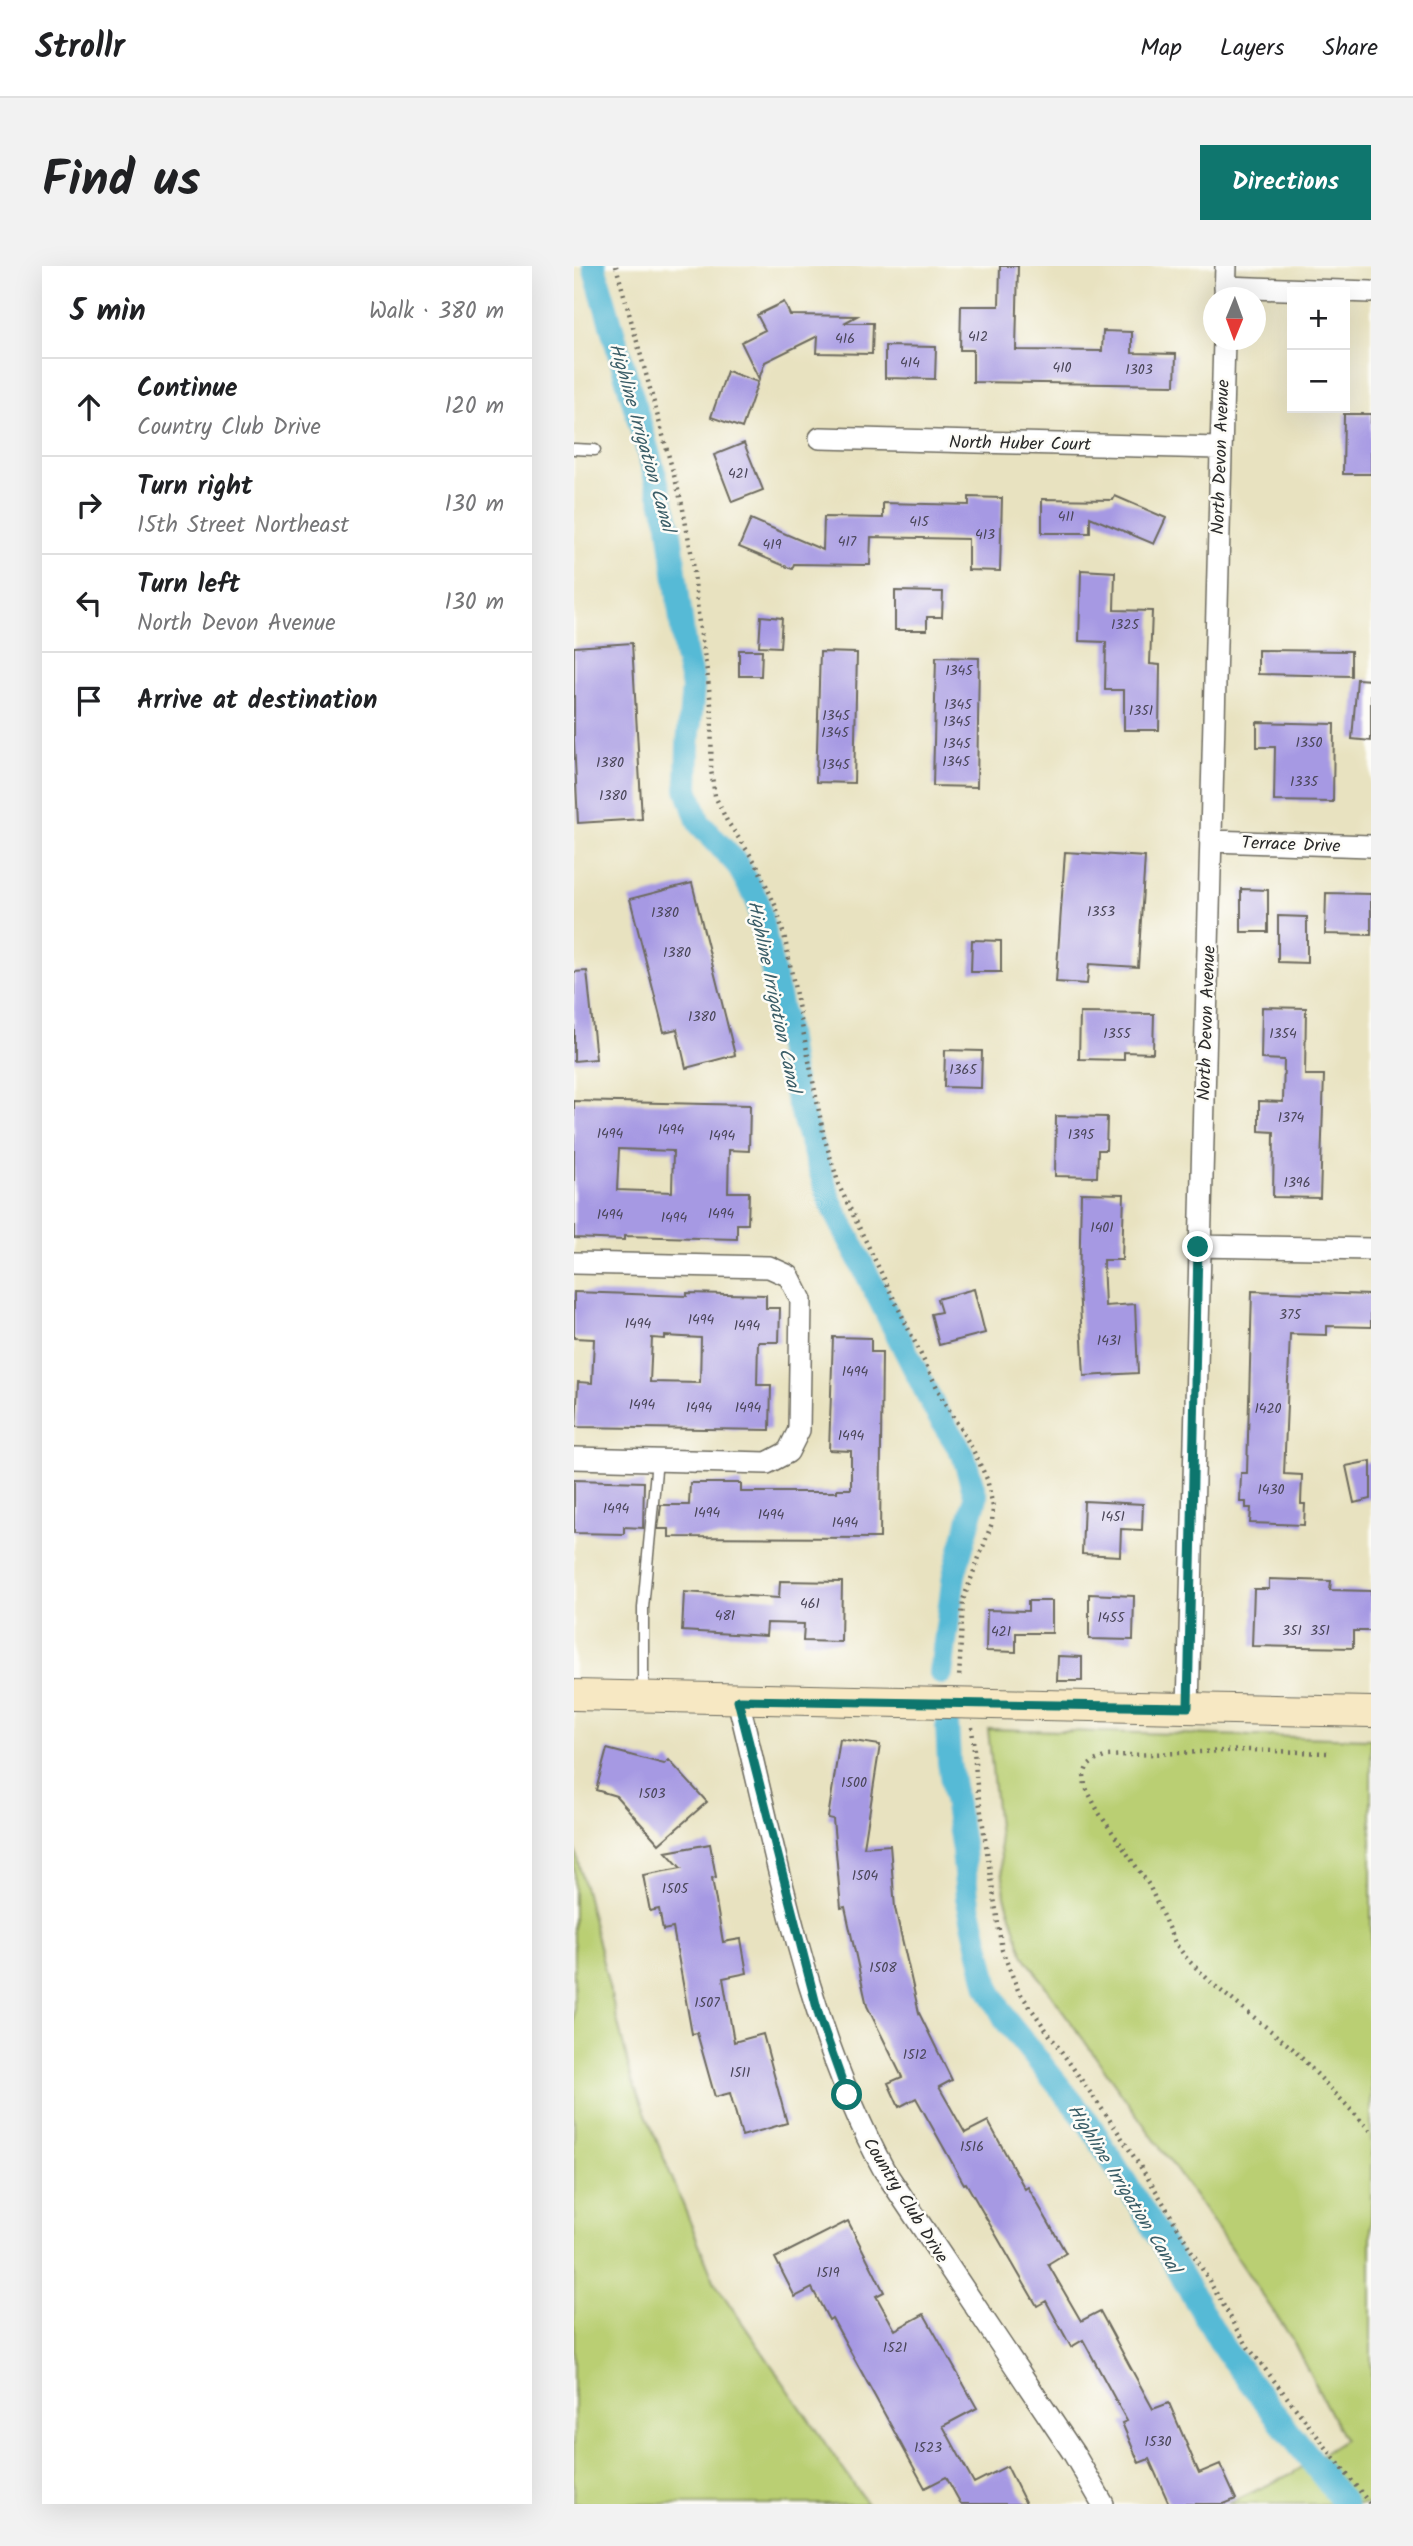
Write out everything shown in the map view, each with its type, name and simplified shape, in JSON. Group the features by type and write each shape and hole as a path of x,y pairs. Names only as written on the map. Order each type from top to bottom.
{"street":[{"path":"1225,284 1371,292"},
{"name":"North Devon Avenue","path":"1188,1707 1224,350"},
{"name":"North Huber Court","path":"820,438 1219,448"},
{"name":"Terrace Drive","path":"1211,841 1371,846"},
{"path":"1198,1247 1371,1249"},
{"path":"574,1263 769,1267 789,1276 801,1300 799,1430 788,1452 767,1463 574,1458"},
{"path":"574,1695 1371,1712"},
{"name":"Country Club Drive","path":"738,1700 819,2016 864,2132 884,2170 1073,2454 1103,2504"}],"lane":[{"path":"574,449 595,450"},
{"path":"643,1697 643,1608 657,1460"}],"path":[{"path":"616,266 663,430 688,539 712,713 711,771 715,796 727,821 757,865 776,907 785,940 818,1111 841,1188 943,1400 987,1479 993,1507 992,1524 963,1600 959,1682 970,1704 977,1786 1002,1950 1018,1990 1137,2162 1248,2347 1370,2504"},
{"path":"1327,1753 1248,1750 1107,1756 1087,1767 1084,1775 1085,1786 1099,1813 1149,1885 1175,1943 1188,1960 1215,1986 1292,2048 1371,2132"}],"green space":[{"path":"988,1729 1371,1739 1371,2504 1228,2504 1293,2473 1344,2440 1292,2339 1215,2225 1024,1956 1005,1896"},
{"path":"574,1845 632,2080 715,2283 867,2504 574,2504"}],"building":[{"path":"1000,266 1018,266 1016,350 1102,351 1103,331 1132,332 1132,353 1176,354 1175,385 973,382 973,350 960,350 961,306 999,306"},
{"path":"784,302 790,315 857,316 844,323 873,323 872,354 817,353 818,336 765,362 759,379 741,342 765,330 757,315"},
{"path":"885,346 936,347 935,379 885,378"},
{"path":"727,371 758,382 742,428 711,417"},
{"path":"1344,414 1371,414 1371,474 1343,474"},
{"path":"744,443 763,490 732,502 714,455"},
{"path":"1115,496 1166,518 1154,544 1090,517 1090,533 1042,533 1042,499 1113,500"},
{"path":"969,497 1002,498 1000,571 968,570 968,539 871,537 870,565 794,564 792,569 739,547 751,519 823,550 824,517 883,518 883,503 969,505"},
{"path":"1081,570 1115,572 1114,610 1152,611 1150,664 1160,665 1159,730 1124,730 1124,690 1105,690 1106,642 1079,641"},
{"path":"895,591 943,592 942,617 927,617 927,630 895,630"},
{"path":"761,616 782,618 780,647 759,646"},
{"path":"632,643 642,819 578,823 574,741 574,647"},
{"path":"739,650 762,650 761,676 739,676"},
{"path":"1258,650 1351,651 1351,676 1258,674"},
{"path":"820,652 857,653 854,783 816,782"},
{"path":"936,657 979,658 977,787 933,786"},
{"path":"1357,679 1371,680 1371,741 1352,739"},
{"path":"1257,722 1334,724 1333,802 1274,801 1275,747 1257,747"},
{"path":"1065,852 1145,857 1138,967 1089,964 1087,984 1056,982"},
{"path":"692,883 735,1055 686,1068 677,1029 664,1032 630,899"},
{"path":"1241,889 1268,890 1268,932 1241,932"},
{"path":"1326,893 1371,894 1371,935 1325,934"},
{"path":"1278,916 1307,917 1307,963 1278,962"},
{"path":"972,940 1001,941 1001,972 971,972"},
{"path":"587,971 596,1059 574,1061 574,972"},
{"path":"1262,1007 1306,1008 1305,1075 1324,1075 1320,1198 1273,1197 1274,1132 1259,1131 1259,1101 1283,1102 1284,1060 1261,1059"},
{"path":"1080,1013 1154,1014 1153,1053 1124,1052 1124,1060 1079,1059"},
{"path":"945,1050 982,1051 981,1088 944,1087"},
{"path":"574,1101 750,1105 749,1151 729,1150 728,1192 749,1192 748,1224 737,1224 737,1239 624,1236 624,1240 574,1238","holes":["619,1149 673,1151 672,1192 617,1190"]},
{"path":"1056,1116 1107,1117 1106,1150 1098,1150 1097,1177 1055,1176"},
{"path":"1081,1193 1124,1194 1122,1260 1103,1260 1105,1306 1135,1304 1138,1373 1084,1376 1079,1287"},
{"path":"974,1289 985,1333 939,1345 931,1314 941,1312 937,1299"},
{"path":"1252,1291 1371,1295 1371,1327 1327,1326 1327,1335 1290,1334 1284,1474 1302,1475 1301,1504 1305,1504 1304,1525 1250,1523 1251,1508 1246,1508 1246,1502 1240,1502 1241,1473 1247,1473"},
{"path":"574,1292 687,1296 687,1293 766,1295 766,1308 780,1308 779,1342 758,1342 757,1385 771,1385 770,1430 576,1427 578,1382 592,1383 594,1339 574,1338","holes":["652,1338 701,1338 700,1383 650,1382"]},
{"path":"833,1337 871,1338 871,1352 882,1352 880,1538 669,1537 669,1529 658,1529 661,1505 689,1505 690,1483 741,1483 741,1492 837,1492 837,1489 851,1489 851,1451 829,1450"},
{"path":"1371,1461 1371,1499 1354,1503 1346,1466"},
{"path":"574,1480 644,1482 643,1528 624,1527 624,1534 574,1533"},
{"path":"1084,1501 1143,1504 1142,1530 1121,1529 1120,1556 1082,1554"},
{"path":"1269,1579 1331,1581 1330,1590 1371,1591 1371,1631 1353,1631 1353,1648 1252,1646 1254,1589 1269,1589"},
{"path":"780,1581 842,1582 841,1642 803,1641 804,1624 767,1623 766,1636 682,1631 684,1592 779,1598"},
{"path":"1089,1594 1134,1596 1133,1640 1089,1639"},
{"path":"1028,1601 1052,1601 1052,1633 1016,1633 1016,1652 986,1651 987,1610 1028,1611"},
{"path":"1058,1656 1082,1657 1082,1681 1057,1681"},
{"path":"840,1739 880,1745 864,1847 890,1845 895,1908 919,2013 952,2080 939,2087 965,2133 988,2121 1025,2189 1028,2187 1066,2253 1048,2264 1081,2321 1100,2311 1153,2409 1169,2403 1199,2473 1220,2464 1236,2499 1224,2504 1169,2504 1149,2459 1139,2463 1122,2423 1127,2421 1083,2340 1071,2347 1046,2301 1037,2306 916,2098 899,2107 888,2083 902,2077 867,2006 845,1907 841,1908 833,1819 828,1818"},
{"path":"607,1749 664,1764 669,1760 707,1802 659,1844 616,1796 596,1790"},
{"path":"710,1844 716,1877 712,1878 723,1942 741,1939 747,1973 723,1978 734,2042 763,2034 787,2123 742,2136 730,2093 715,2097 697,2033 692,2034 673,1928 663,1930 659,1909 650,1911 643,1875 681,1868 666,1852"},
{"path":"848,2221 884,2292 876,2296 895,2330 924,2314 977,2408 943,2426 974,2483 1007,2466 1026,2504 961,2504 946,2477 925,2488 832,2318 829,2320 812,2288 795,2297 775,2258"}],"waterway":[{"name":"Highline Irrigation Canal","path":"594,266 669,524 685,652 693,687 687,789 699,823 737,864 757,900 786,1032 794,1089 830,1201 937,1413 963,1454 976,1497 954,1575 941,1673"},
{"name":"Highline Irrigation Canal","path":"947,1724 949,1762 963,1850 967,1897 988,1987 1007,2022 1088,2122 1225,2350 1345,2504"}],"route":[{"path":"847,2095 819,2016 738,1700 1188,1707 1198,1247"}]}
